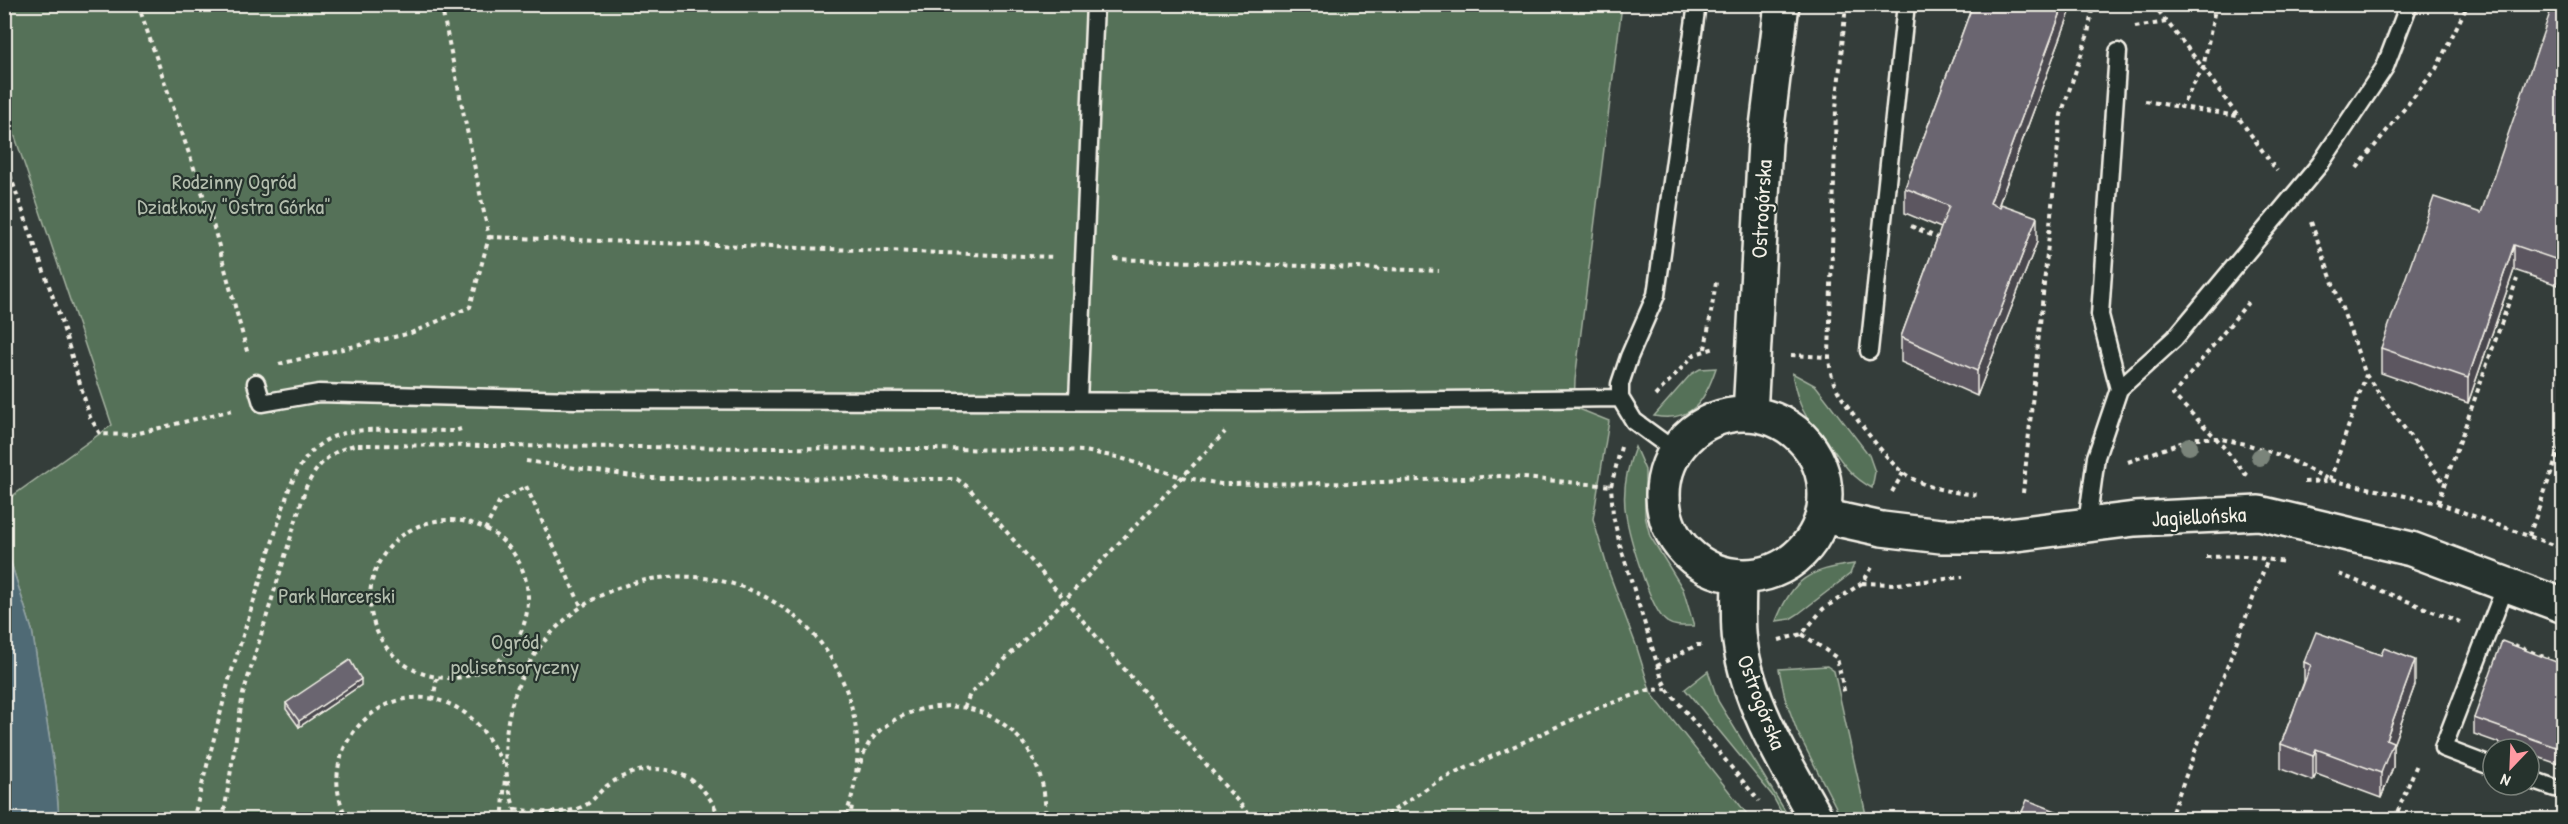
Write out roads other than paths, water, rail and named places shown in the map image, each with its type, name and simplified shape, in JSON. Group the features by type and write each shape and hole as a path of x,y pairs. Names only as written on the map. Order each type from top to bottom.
{"street":[{"name":"Ostrogórska","path":"1750,414 1765,143 1782,4"},
{"path":"1750,414 1778,421 1801,437 1817,461 1825,488 1823,516 1811,541 1792,561 1767,573 1739,577 1716,572 1694,560 1678,542 1666,521 1662,497 1665,473 1675,451 1689,434 1708,422 1728,415 1750,414"},
{"name":"Jagiellońska","path":"1823,516 1882,529 1941,536 2000,536 2135,519 2259,513 2410,549 2564,606"},
{"name":"Ostrogórska","path":"1739,577 1740,641 1750,680 1775,743 1816,819"}],"lane":[{"path":"1078,401 1095,4"},
{"path":"1675,451 1634,421 1620,398 1620,384 1656,295 1698,4"},
{"path":"1869,351 1906,4"},
{"path":"2087,524 2096,458 2119,389 2175,338 2320,164 2385,67 2409,4"},
{"path":"2118,52 2100,315 2119,389"},
{"path":"254,377 262,403 319,393 576,400 1255,402 1620,398"},
{"path":"2481,762 2443,748 2506,585"},
{"path":"2541,783 2555,788"}],"water":[{"path":"5,544 32,630 56,779 59,819 5,819"}],"park label":[{"name":"Rodzinny Ogród Działkowy \"Ostra Górka\"","path":"234,194"},
{"name":"Park Harcerski","path":"337,595"},
{"name":"Ogród polisensoryczny","path":"515,654"}]}
